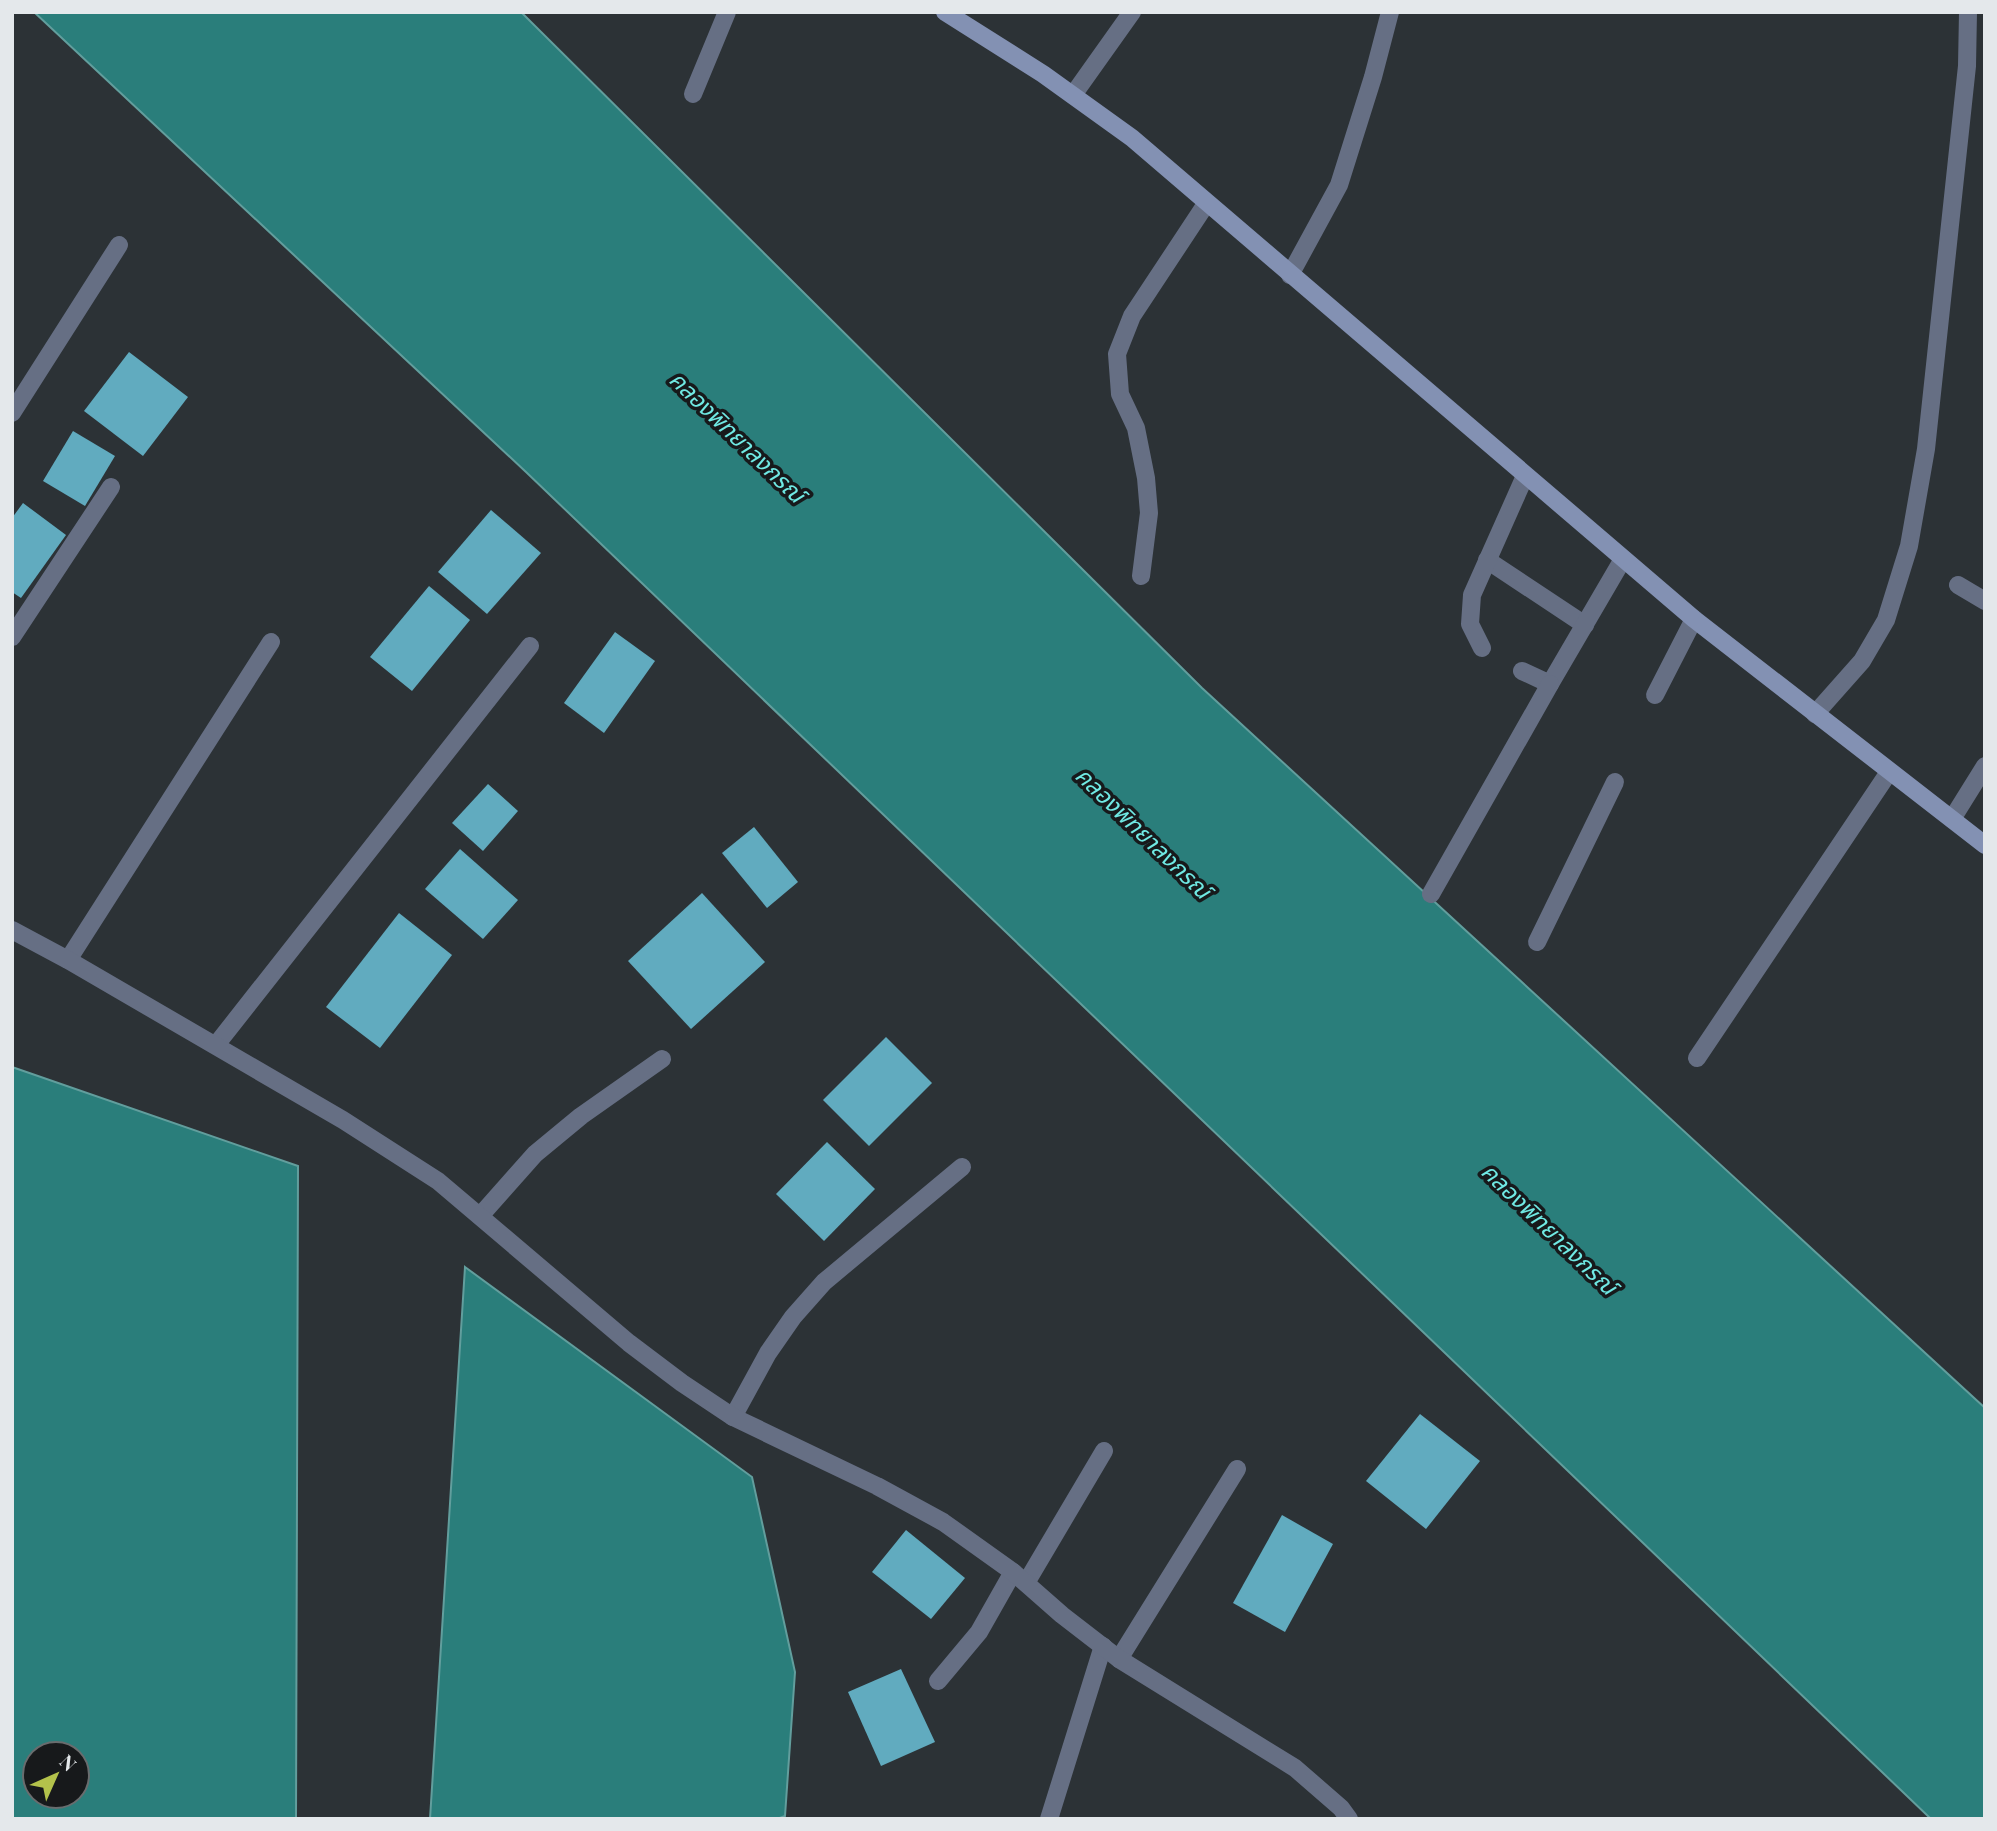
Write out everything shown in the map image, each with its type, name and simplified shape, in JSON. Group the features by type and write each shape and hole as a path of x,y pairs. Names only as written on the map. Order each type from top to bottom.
{"street":[{"path":"693,94 727,12"},
{"path":"945,12 1043,74 1132,138 1694,619 1985,845"},
{"path":"1073,96 1132,12"},
{"path":"1290,275 1339,185 1390,12"},
{"path":"1815,714 1862,661 1886,620 1909,546 1926,449 1967,66 1968,12"},
{"path":"1141,576 1149,513 1146,478 1136,428 1120,394 1117,354 1132,316 1206,204"},
{"path":"12,413 119,245"},
{"path":"1482,648 1470,624 1472,595 1525,475"},
{"path":"12,637 111,487"},
{"path":"1431,894 1623,559"},
{"path":"1487,560 1585,625"},
{"path":"1958,585 1985,601"},
{"path":"1655,695 1694,619"},
{"path":"68,960 271,642"},
{"path":"216,1045 530,646"},
{"path":"1522,671 1549,684"},
{"path":"1952,819 1985,766"},
{"path":"1697,1058 1889,772"},
{"path":"1537,942 1615,782"},
{"path":"12,930 216,1045 343,1120 438,1181 629,1343 682,1383 733,1417 877,1486 943,1522 1020,1577 1062,1615 1119,1659 1295,1768 1341,1808 1349,1819"},
{"path":"480,1216 535,1154 581,1116 662,1059"},
{"path":"733,1417 768,1353 793,1317 824,1282 962,1167"},
{"path":"938,1681 1020,1577 1104,1451"},
{"path":"1119,1659 1237,1469"},
{"path":"1049,1819 1103,1646"}],"water":[{"name":"คลองพิทยาลงกรณ์","path":"34,12 521,12 1202,688 1985,1408 1985,1819 1931,1819 526,472"},
{"path":"12,1067 298,1166 296,1819 12,1819"},
{"path":"465,1267 752,1477 795,1672 785,1816 777,1819 430,1819"}],"building":[{"path":"129,352 188,397 143,456 84,411"},
{"path":"73,431 115,456 85,506 43,481"},
{"path":"23,503 66,535 21,598 12,592 12,518"},
{"path":"491,510 541,553 487,614 438,572"},
{"path":"429,586 470,620 412,691 370,657"},
{"path":"615,632 655,661 604,733 564,703"},
{"path":"488,784 518,811 483,851 452,823"},
{"path":"754,827 798,882 767,908 722,853"},
{"path":"460,849 518,900 483,939 425,889"},
{"path":"702,893 765,962 691,1029 628,961"},
{"path":"399,913 452,955 380,1048 326,1007"},
{"path":"886,1037 932,1083 869,1146 823,1100"},
{"path":"827,1142 875,1189 824,1241 776,1194"},
{"path":"1420,1414 1480,1461 1426,1529 1366,1481"},
{"path":"1282,1515 1333,1544 1285,1632 1233,1603"},
{"path":"906,1530 965,1578 931,1619 872,1572"},
{"path":"901,1669 935,1742 881,1766 848,1692"}]}
